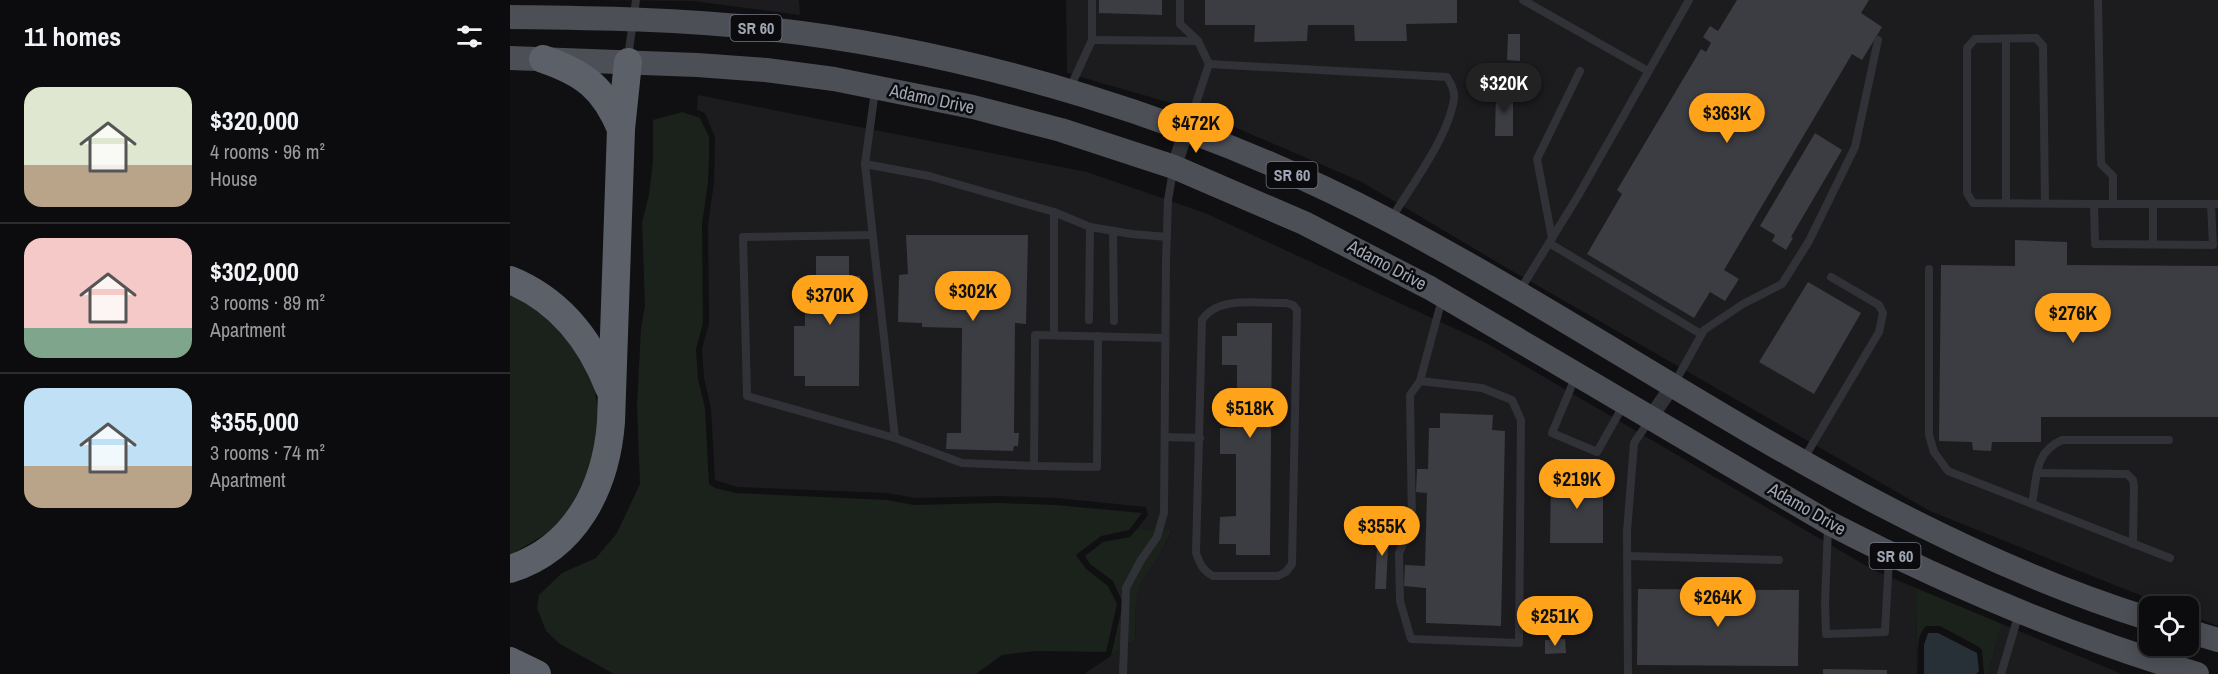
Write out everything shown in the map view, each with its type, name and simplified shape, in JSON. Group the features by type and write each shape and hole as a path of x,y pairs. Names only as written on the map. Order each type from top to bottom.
{"highway":[{"path":"543,59 579,74 595,86 608,103 621,129"},
{"path":"510,570 537,557 568,532 588,505 598,486 608,450 621,129 628,62"},
{"path":"510,280 541,296 556,307 574,326 597,359 611,393"},
{"path":"510,661 537,674"}],"main road":[{"name":"SR 60","path":"510,17 634,10 859,42 982,67 1068,92 1186,131 1320,187 1390,221 1846,487 1961,545 2080,595 2139,615"},
{"name":"Adamo Drive","path":"510,58 766,70 834,79 973,107 1061,130 1174,167 1304,223 1368,254 1443,295 1829,523 1889,554 2064,630 2197,674"},
{"path":"2199,634 2218,640"}],"street":[{"path":"1174,167 1186,131"},
{"path":"1651,417 1673,385"}],"lane":[{"path":"1068,92 1092,40 1092,0"},
{"path":"1180,0 1180,24 1198,41 1209,64 1186,131"},
{"path":"1523,0 1647,71"},
{"path":"1518,294 1578,196 1689,0"},
{"path":"2098,0 2101,164 2113,176 2113,204"},
{"path":"628,62 634,10"},
{"path":"2045,204 2043,46 2036,38 1975,39 1967,48 1967,194 1973,203 2045,204 2094,204 2113,204 2153,204 2214,204 2215,245 2095,244 2094,204"},
{"path":"2006,39 2006,203"},
{"path":"1092,40 1198,41"},
{"path":"1673,385 1704,330 1743,304 1782,284 1809,241 1855,147 1878,40"},
{"path":"1209,64 1447,77 1453,87 1455,97 1444,132 1390,221"},
{"path":"1580,71 1537,159 1551,240 1701,334"},
{"path":"875,87 865,164 895,438"},
{"path":"865,164 930,176 1054,212 1090,227 1167,237"},
{"path":"1124,674 1126,588 1157,537 1164,513 1168,200 1174,167"},
{"path":"2153,204 2153,244"},
{"path":"1054,212 1054,334"},
{"path":"1089,320 1090,227"},
{"path":"1113,231 1114,321"},
{"path":"872,235 743,237 747,396 895,438 962,463 1097,467 1098,336"},
{"path":"1929,269 1929,435 1934,452 1948,471 2170,558"},
{"path":"1802,461 1880,332 1884,313 1879,305 1831,278"},
{"path":"1420,381 1482,388 1512,400 1521,420 1519,642 1411,639 1400,601 1399,553 1412,525 1410,395 1420,381 1443,295"},
{"path":"1226,304 1293,305 1298,310 1292,564 1286,572 1278,576 1213,576 1205,572 1200,565 1196,554 1200,438 1202,320 1206,314 1226,304"},
{"path":"1034,466 1035,335 1165,338"},
{"path":"1577,374 1552,434 1597,452 1625,402"},
{"path":"1628,674 1627,532 1634,443 1651,417"},
{"path":"1165,437 1200,438"},
{"path":"2032,504 2040,458 2051,445 2062,440 2169,440"},
{"path":"2038,473 2127,474 2133,480 2134,486 2133,544"},
{"path":"1829,523 1825,603 1826,634 1885,633 1889,554"},
{"path":"1627,556 1779,560"},
{"path":"2001,674 2020,612"}],"shaded area":[{"path":"588,0 799,0 800,15 693,1"},
{"path":"1066,0 2218,0 2218,626 2199,619 2199,596 2142,596 1930,511 1362,182 1195,110 1067,73"},
{"path":"698,95 1087,172 1205,213 1486,343 1875,571 1916,588 1917,674 1084,674 1135,640 1136,602 1140,585 1172,531 1137,529 1148,515 1146,507 1057,498 998,496 915,498 887,493 737,487 715,480 711,408 704,378 702,349 709,323 708,224 714,183 715,137 705,113 697,110"},
{"path":"682,112 700,118 709,137 708,183 702,224 703,323 696,349 698,379 705,408 709,484 715,488 736,493 887,500 914,505 998,503 1056,505 1142,513 1129,530 1101,536 1076,555 1086,569 1108,586 1117,604 1106,652 1036,651 1002,655 976,674 614,674 560,644 546,631 537,608 539,595 562,573 596,558 617,533 640,484 637,406 641,329 645,305 642,222 649,195 653,161 653,120"},
{"path":"510,292 521,297 571,340 594,387 599,414 591,468 566,515 551,531 510,555"},
{"path":"1137,529 1172,530 1140,585 1136,602 1135,640 1111,656 1123,603 1113,581 1090,564 1085,556 1103,542 1130,537"},
{"path":"1916,588 2002,624 1988,674 1984,674 1982,650 1979,647 1940,626 1926,626 1918,643 1917,674"},
{"path":"2002,624 2122,674 1988,674"},
{"path":"1928,633 1938,633 1977,653 1979,671 1976,674 1924,674 1924,645"}],"building":[{"path":"1099,0 1162,0 1162,15 1099,13"},
{"path":"1205,0 1457,0 1457,23 1406,24 1407,41 1355,41 1354,25 1308,25 1307,41 1254,42 1255,25 1205,25"},
{"path":"1737,0 1869,0 1861,13 1882,27 1862,60 1852,54 1724,270 1739,279 1725,301 1710,292 1694,318 1587,254 1622,194 1617,190 1701,49 1706,52 1711,43 1703,37 1710,26 1718,31"},
{"path":"1508,34 1520,34 1520,61 1507,60"},
{"path":"1496,91 1513,91 1513,136 1495,136"},
{"path":"1815,133 1842,150 1791,237 1793,238 1786,250 1772,241 1775,235 1760,226"},
{"path":"906,235 1028,235 1026,324 1015,323 1014,433 1019,433 1018,446 1014,446 1013,451 946,449 947,433 961,433 962,328 922,327 922,323 898,322 899,275 908,274"},
{"path":"2015,240 2067,242 2067,265 2218,266 2218,417 2041,417 2041,442 1992,442 1991,451 1973,450 1972,442 1939,441 1941,265 2015,266"},
{"path":"816,256 849,256 849,276 860,276 859,386 805,386 805,376 794,376 794,326 805,326 805,276 816,276"},
{"path":"1808,282 1861,313 1814,394 1759,362"},
{"path":"1237,323 1272,323 1270,555 1236,555 1236,544 1219,544 1220,517 1236,516 1236,454 1220,454 1220,428 1237,428 1237,365 1222,365 1222,336 1237,336"},
{"path":"1440,413 1493,415 1492,430 1505,431 1501,626 1426,623 1426,588 1404,586 1405,565 1425,566 1427,493 1416,492 1417,469 1428,469 1429,428 1440,428"},
{"path":"1551,476 1603,476 1603,543 1550,543"},
{"path":"1378,525 1389,526 1386,589 1375,589"},
{"path":"1638,589 1799,590 1798,666 1637,665"},
{"path":"1565,639 1566,653 1545,654 1545,640"},
{"path":"1823,669 1887,670 1887,674 1823,674"}]}
